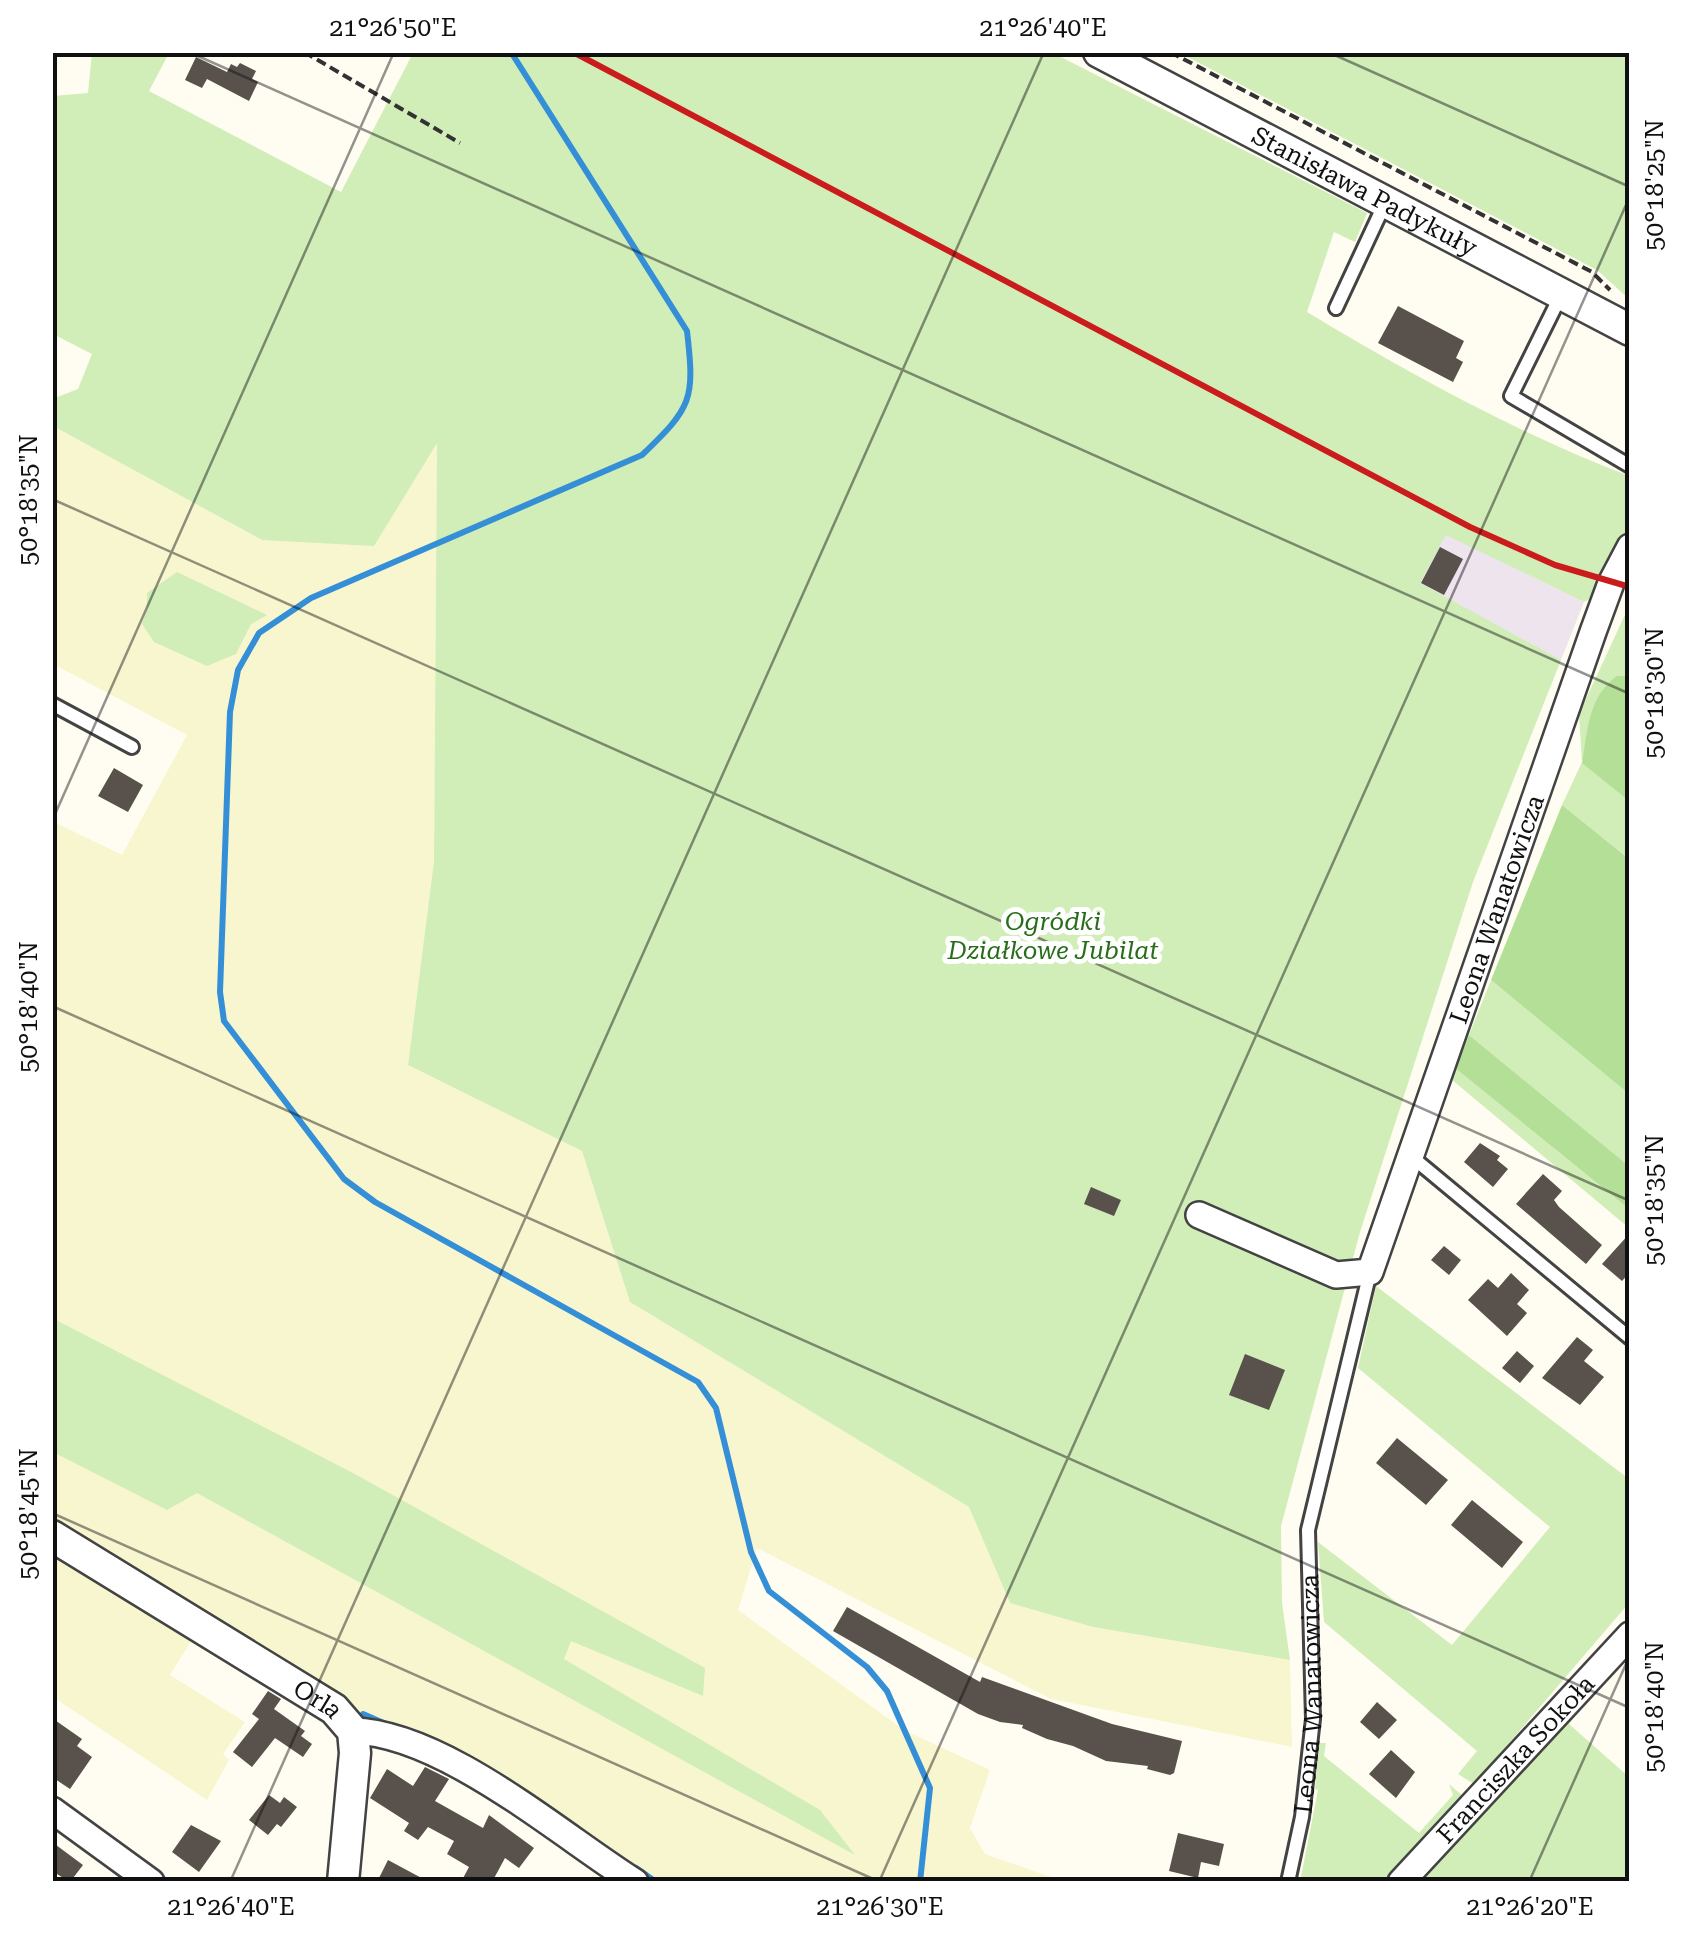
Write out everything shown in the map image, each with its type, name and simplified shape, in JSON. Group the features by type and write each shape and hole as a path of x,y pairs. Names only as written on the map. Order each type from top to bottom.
{"street":[{"name":"Stanisława Padykuły","path":"1098,52 1630,330"},
{"name":"Leona Wanatowicza","path":"1370,1272 1593,632 1611,583 1630,547"},
{"path":"1199,1215 1336,1275 1370,1272"},
{"name":"Orla","path":"52,1536 334,1709 353,1730 372,1731 434,1753 524,1805 635,1882"},
{"name":"Franciszka Sokoła","path":"1401,1882 1630,1634"},
{"path":"343,1882 356,1752 353,1730"},
{"path":"52,1810 150,1882"}],"lane":[{"path":"1336,308 1386,202"},
{"path":"1561,295 1511,396 1630,466"},
{"path":"52,704 132,747"},
{"path":"1412,1157 1630,1338"},
{"name":"Leona Wanatowicza","path":"1288,1882 1302,1818 1313,1718 1308,1530 1370,1272"}],"path":[{"path":"304,52 460,143"},
{"path":"1170,52 1592,272 1611,291"}],"shaded area":[{"path":"53,426 262,540 437,441 434,861 408,1065 582,1151 630,1302 969,1507 1010,1603 1093,1627 1290,1660 1292,1747 1051,1699 757,1548 738,1610 904,1730 990,1770 970,1828 985,1854 1063,1881 645,1881 376,1726 53,1526 52,821 122,855 187,735 53,664"},
{"path":"1446,534 1584,602 1561,660 1419,584"},
{"path":"52,1551 192,1640 170,1675 245,1722 223,1754 229,1760 207,1800 53,1697"}],"green space":[{"name":"Ogródki Działkowe Jubilat","path":"92,53 169,53 149,91 341,192 413,53 1053,53 1367,213 1355,242 1334,232 1307,312 1465,401 1629,476 1629,535 1601,593 1584,602 1446,535 1420,583 1561,660 1473,882 1360,1232 1281,1526 1282,1603 1290,1660 1093,1627 1010,1603 969,1507 630,1302 582,1151 408,1065 434,861 437,443 374,546 262,540 53,426 52,399 78,389 92,354 53,334 53,96 88,93"},
{"path":"1180,53 1629,53 1629,299 1597,270"},
{"path":"177,572 267,615 251,624 236,654 207,666 154,642 142,624 147,593"},
{"path":"1629,606 1629,676 1617,677 1582,762 1579,714"},
{"path":"1617,676 1629,676 1629,801 1582,763 1595,704"},
{"path":"1582,762 1629,801 1629,859 1562,805"},
{"path":"1562,805 1629,859 1629,1094 1491,980"},
{"path":"1491,980 1629,1094 1629,1166 1469,1035"},
{"path":"1469,1035 1629,1166 1629,1209 1455,1068"},
{"path":"1455,1068 1629,1209 1629,1228 1451,1079"},
{"path":"1376,1286 1629,1479 1629,1603 1474,1784 1458,1774 1477,1751 1324,1622 1318,1542 1452,1645 1550,1527 1358,1368"},
{"path":"52,1318 353,1473 705,1668 703,1696 571,1641 564,1659 820,1810 855,1855 197,1493 167,1510 53,1452"},
{"path":"1569,1711 1576,1714 1569,1724 1629,1777 1629,1881 1412,1882"},
{"path":"1319,1743 1326,1743 1324,1756 1419,1833 1453,1795 1449,1784 1464,1797 1387,1881 1300,1882 1318,1790 1315,1789"}],"building":[{"path":"196,57 227,72 231,64 237,67 240,63 256,71 252,79 258,82 249,101 207,79 202,88 185,80"},
{"path":"1398,306 1464,341 1456,358 1463,362 1453,382 1378,343"},
{"path":"1440,547 1463,559 1444,595 1421,583"},
{"path":"114,768 143,785 128,812 98,796"},
{"path":"1480,1143 1500,1156 1497,1160 1508,1169 1493,1187 1464,1162"},
{"path":"1543,1174 1562,1191 1554,1200 1559,1207 1602,1245 1586,1264 1516,1204"},
{"path":"1091,1187 1121,1200 1114,1216 1084,1204"},
{"path":"1630,1233 1630,1272 1622,1281 1602,1264"},
{"path":"1444,1246 1461,1260 1449,1275 1431,1260"},
{"path":"1511,1273 1529,1290 1517,1304 1527,1313 1507,1336 1468,1300 1488,1279 1498,1288"},
{"path":"1577,1337 1593,1350 1584,1361 1604,1377 1580,1405 1542,1378"},
{"path":"1517,1351 1534,1366 1520,1383 1502,1368"},
{"path":"1245,1354 1285,1370 1269,1410 1229,1395"},
{"path":"1397,1438 1448,1480 1426,1505 1376,1463"},
{"path":"1472,1500 1523,1542 1502,1568 1451,1525"},
{"path":"847,1607 980,1682 982,1677 1112,1724 1182,1741 1174,1773 1106,1761 1047,1739 1022,1728 1023,1725 978,1714 833,1631"},
{"path":"268,1691 281,1699 274,1709 305,1731 301,1736 312,1744 303,1757 275,1738 252,1767 233,1752 259,1719 252,1714"},
{"path":"1377,1702 1397,1720 1379,1739 1360,1722"},
{"path":"52,1718 82,1739 77,1746 92,1757 70,1789 52,1777"},
{"path":"1391,1750 1415,1772 1396,1798 1369,1774"},
{"path":"425,1767 449,1779 435,1801 483,1828 489,1815 534,1848 519,1868 505,1858 492,1882 461,1882 469,1867 447,1854 454,1841 428,1827 418,1840 404,1831 409,1823 370,1798 387,1769 413,1786"},
{"path":"269,1795 280,1803 284,1797 297,1807 281,1827 277,1824 268,1835 249,1820"},
{"path":"191,1825 221,1841 199,1872 172,1852"},
{"path":"1178,1833 1224,1844 1219,1866 1201,1862 1198,1878 1169,1871"},
{"path":"52,1842 83,1865 70,1882 52,1871"},
{"path":"388,1860 429,1882 377,1882"}],"waterway":[{"path":"511,52 687,331 690,373 686,401 671,425 642,455 311,598 259,633 238,670 230,712 220,992 224,1021 344,1179 375,1202 698,1382 716,1408 751,1552 769,1591 867,1667 887,1691 930,1788 920,1882"},
{"path":"363,1714 388,1725"},
{"path":"636,1868 656,1882"}],"railway":[{"path":"573,52 1470,527 1555,565 1630,587"}]}
